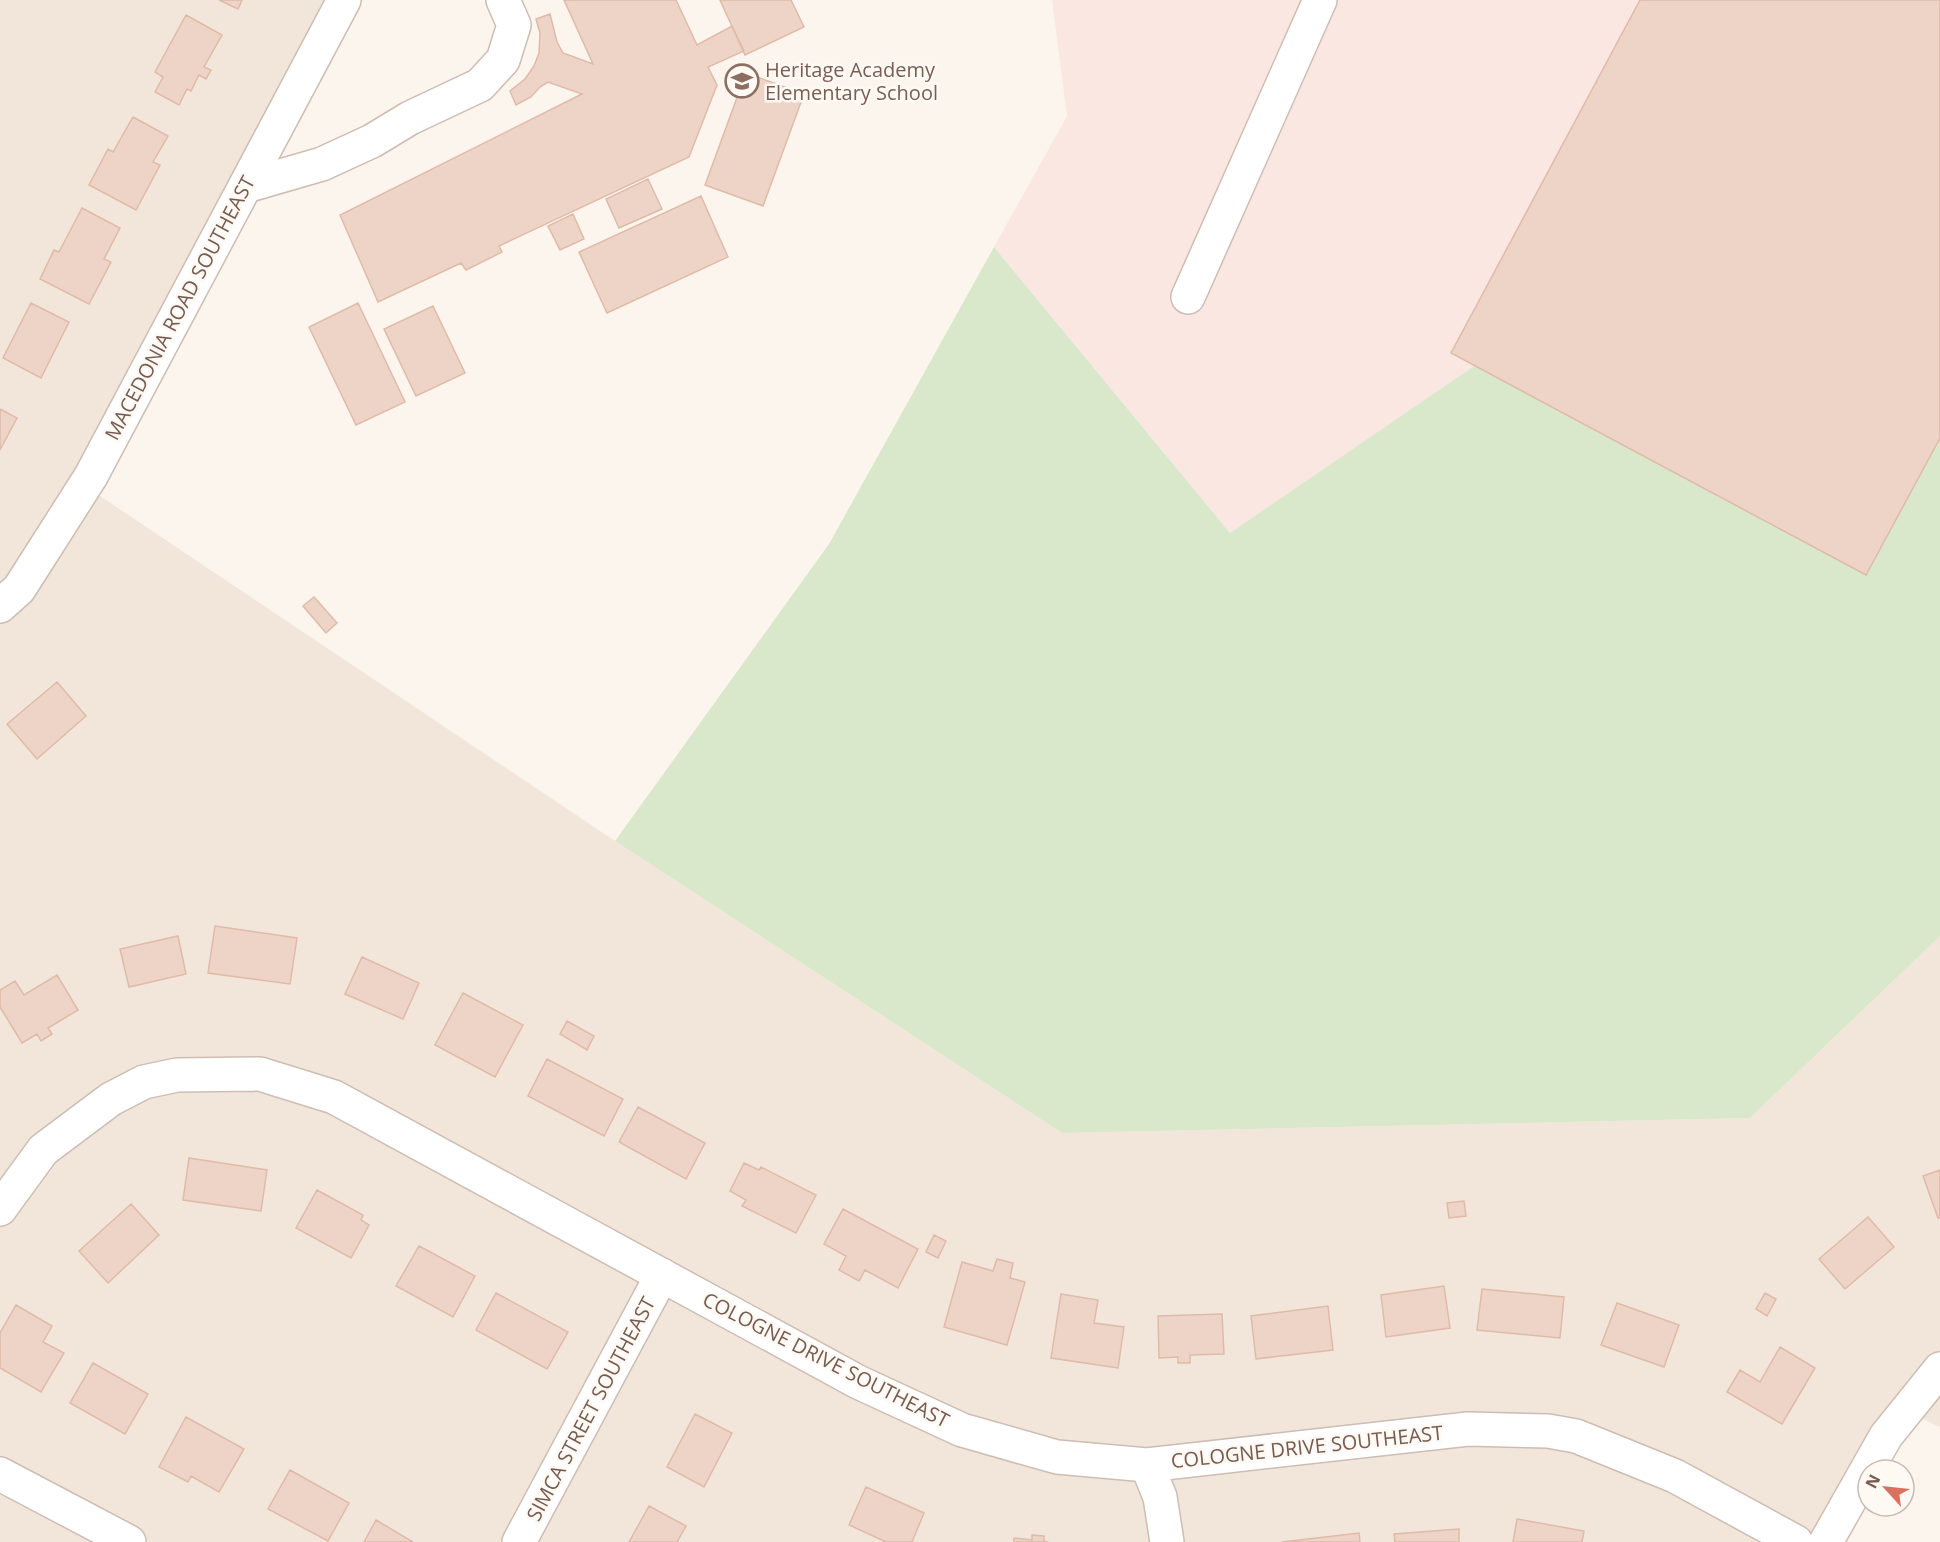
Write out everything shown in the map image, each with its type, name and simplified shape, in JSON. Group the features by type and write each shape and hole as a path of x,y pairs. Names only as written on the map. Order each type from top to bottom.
{"street":[{"name":"MACEDONIA ROAD SOUTHEAST","path":"0,606 19,589 92,476 344,0"},
{"path":"246,186 322,164 480,85 503,60 514,25 503,0"},
{"path":"1188,297 1320,0"},
{"name":"COLOGNE DRIVE SOUTHEAST","path":"0,1209 43,1150 111,1099 144,1082 177,1075 260,1074 334,1097 858,1382 962,1430 1057,1457 1147,1465 1468,1429 1548,1431 1576,1436 1675,1476 1796,1542"},
{"name":"SIMCA STREET SOUTHEAST","path":"519,1542 663,1275"},
{"path":"1826,1542 1886,1436 1940,1369"},
{"path":"1147,1465 1160,1497 1167,1542"},
{"path":"0,1474 129,1542"}],"shaded area":[{"path":"0,0 329,0 91,490 615,841 1062,1133 1750,1118 1940,936 1940,1427 1902,1409 1877,1458 1856,1458 1856,1499 1834,1542 0,1542"},
{"path":"1052,0 1642,0 1531,327 1230,533 994,247 1067,116"}],"green space":[{"path":"1940,0 1940,936 1750,1118 1062,1133 615,841 829,544 994,247 1230,533 1531,327"}],"building":[{"path":"219,0 242,0 238,9"},
{"path":"564,0 676,0 697,45 732,26 744,51 708,67 717,85 689,157 499,246 502,252 466,270 461,263 378,302 340,215 582,94 548,82 531,97 516,105 510,91 525,79 539,53 540,33 536,19 550,14 557,42 563,53 593,64"},
{"path":"720,0 791,0 804,27 745,55"},
{"path":"1640,0 1940,0 1940,438 1866,575 1451,353"},
{"path":"186,15 222,35 204,67 211,70 206,79 199,75 191,91 187,89 179,105 155,92 163,77 155,72"},
{"path":"746,73 804,94 763,206 705,185"},
{"path":"133,117 168,136 153,162 160,165 136,210 89,185 108,149 113,152"},
{"path":"648,179 662,209 619,228 606,199"},
{"path":"701,196 728,257 607,313 579,252"},
{"path":"82,208 120,228 104,259 111,262 89,304 40,279 54,250 59,252"},
{"path":"573,214 584,239 560,250 548,226"},
{"path":"31,303 69,322 41,378 3,358"},
{"path":"358,303 405,402 356,425 309,327"},
{"path":"433,306 465,373 416,396 384,329"},
{"path":"0,409 17,418 0,450"},
{"path":"314,597 337,623 326,633 303,606"},
{"path":"57,682 86,716 37,759 7,724"},
{"path":"215,926 297,938 290,984 208,973"},
{"path":"178,936 186,974 129,987 120,949"},
{"path":"362,957 419,983 403,1019 345,994"},
{"path":"57,975 78,1010 48,1028 52,1034 41,1041 37,1034 22,1043 0,1007 0,990 15,981 24,995"},
{"path":"463,993 523,1025 495,1077 435,1045"},
{"path":"567,1021 594,1036 587,1050 560,1034"},
{"path":"547,1059 623,1099 604,1136 528,1096"},
{"path":"638,1107 705,1143 686,1179 619,1142"},
{"path":"189,1158 267,1170 261,1211 183,1200"},
{"path":"744,1163 759,1170 761,1167 816,1195 796,1233 742,1206 746,1200 730,1191"},
{"path":"1940,1170 1940,1218 1938,1218 1923,1176"},
{"path":"317,1190 363,1215 361,1220 369,1225 351,1258 296,1228"},
{"path":"1464,1201 1466,1216 1449,1218 1447,1203"},
{"path":"131,1204 159,1235 108,1283 79,1251"},
{"path":"843,1209 918,1249 898,1288 865,1270 859,1281 839,1270 846,1256 824,1244"},
{"path":"1868,1217 1894,1247 1845,1289 1819,1259"},
{"path":"934,1235 946,1241 938,1258 926,1252"},
{"path":"419,1246 475,1276 453,1317 396,1286"},
{"path":"997,1259 1013,1263 1010,1278 1025,1282 1007,1345 944,1327 962,1262 993,1271"},
{"path":"1444,1286 1450,1328 1386,1337 1381,1295"},
{"path":"1482,1289 1564,1297 1560,1338 1477,1330"},
{"path":"496,1293 568,1332 547,1369 476,1330"},
{"path":"1765,1293 1776,1299 1767,1316 1756,1309"},
{"path":"1061,1294 1098,1300 1094,1323 1124,1327 1118,1368 1051,1358"},
{"path":"1617,1303 1679,1325 1664,1367 1601,1345"},
{"path":"16,1305 52,1326 43,1342 64,1353 41,1392 0,1368 0,1333"},
{"path":"1328,1306 1333,1350 1256,1359 1251,1316"},
{"path":"1222,1314 1224,1354 1190,1355 1190,1363 1178,1363 1178,1357 1159,1358 1158,1316"},
{"path":"1780,1347 1815,1368 1782,1424 1727,1392 1740,1370 1760,1382"},
{"path":"93,1363 148,1394 125,1434 70,1403"},
{"path":"695,1414 732,1433 704,1487 667,1467"},
{"path":"186,1417 244,1449 219,1492 191,1476 188,1482 159,1467"},
{"path":"290,1470 349,1503 328,1541 268,1509"},
{"path":"866,1487 924,1513 912,1542 886,1542 849,1525"},
{"path":"649,1506 686,1526 677,1542 629,1542"},
{"path":"1517,1519 1584,1531 1582,1542 1513,1542"},
{"path":"376,1520 413,1542 364,1542"},
{"path":"1459,1529 1459,1542 1395,1542 1394,1534"},
{"path":"1359,1533 1360,1542 1282,1542"},
{"path":"1032,1535 1044,1536 1044,1541 1048,1542 1014,1542 1014,1538 1032,1540"}],"place":[{"name":"Heritage Academy Elementary School","path":"742,81"}]}
